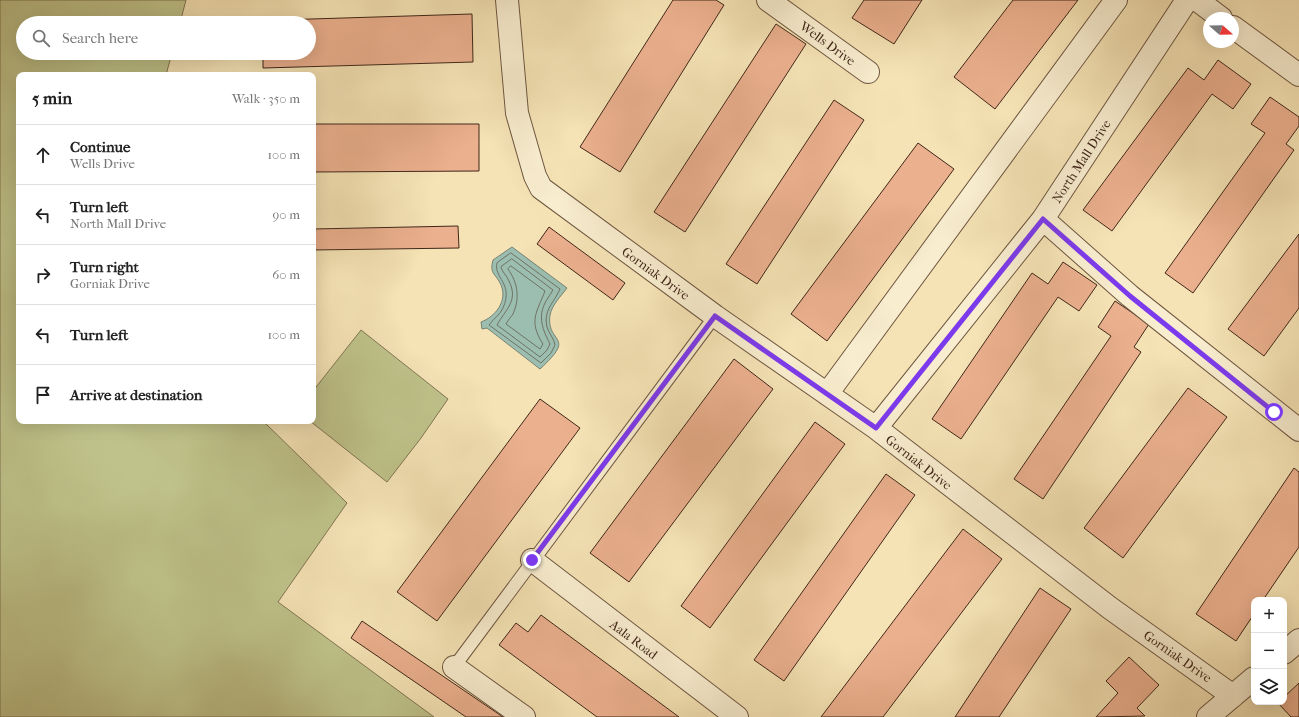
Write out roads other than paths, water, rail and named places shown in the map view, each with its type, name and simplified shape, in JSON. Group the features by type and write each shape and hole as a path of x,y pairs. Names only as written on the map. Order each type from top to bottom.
{"street":[{"name":"Gorniak Drive","path":"507,0 517,113 534,176 541,188 715,316 876,428 1110,608 1234,696"},
{"name":"Wells Drive","path":"768,0 868,72"},
{"path":"827,394 1116,0"},
{"name":"North Mall Drive","path":"876,428 1043,219 1187,0"},
{"path":"1197,0 1213,12"},
{"path":"1239,31 1299,75"},
{"path":"1043,219 1130,296 1299,430"},
{"name":"Aala Road","path":"532,560 737,717"},
{"path":"1287,650 1299,640"},
{"path":"454,667 524,717"},
{"path":"1208,717 1251,681"}],"lane":[{"path":"454,667 532,560 715,316"}],"water":[{"path":"512,247 567,288 555,304 550,315 552,331 559,344 557,350 540,369 487,328 482,329 481,322 486,320 499,308 503,297 501,285 492,271 493,260"}]}
